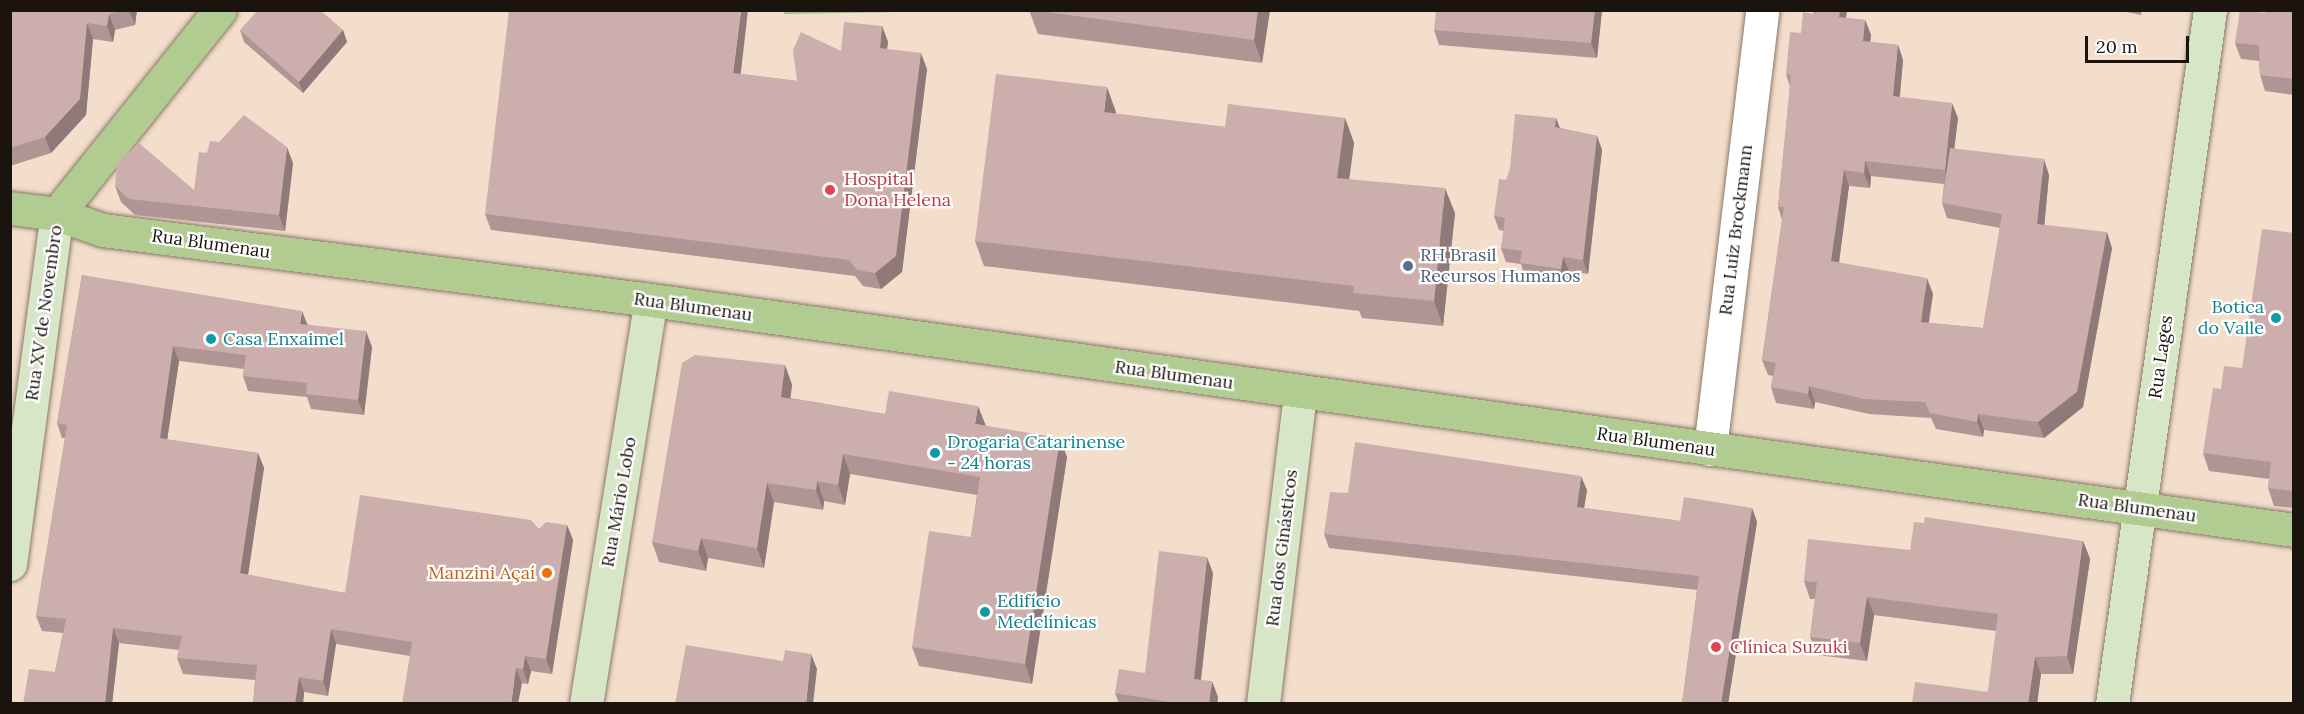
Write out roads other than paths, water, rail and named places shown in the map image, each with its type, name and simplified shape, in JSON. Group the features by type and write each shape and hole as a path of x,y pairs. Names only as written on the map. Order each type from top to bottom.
{"main road":[{"name":"Rua XV de Novembro","path":"10,564 57,214 220,10"},
{"name":"Rua Lages","path":"2112,704 2210,10"},
{"name":"Rua Blumenau","path":"10,208 57,214 103,230 651,300 1300,393 2294,530"},
{"name":"Rua Mário Lobo","path":"586,704 651,300"},
{"name":"Rua dos Ginásticos","path":"1263,704 1300,393"}],"street":[{"name":"Rua Luiz Brockmann","path":"1710,449 1762,10"}],"place":[{"name":"Hospital Dona Helena","path":"830,190"},
{"name":"RH Brasil Recursos Humanos","path":"1408,266"},
{"name":"Botica do Valle","path":"2276,318"},
{"name":"Casa Enxaimel","path":"211,339"},
{"name":"Drogaria Catarinense - 24 horas","path":"935,453"},
{"name":"Manzini Açaí","path":"547,573"},
{"name":"Edifício Medclínicas","path":"985,612"},
{"name":"Clínica Suzuki","path":"1716,647"}]}
